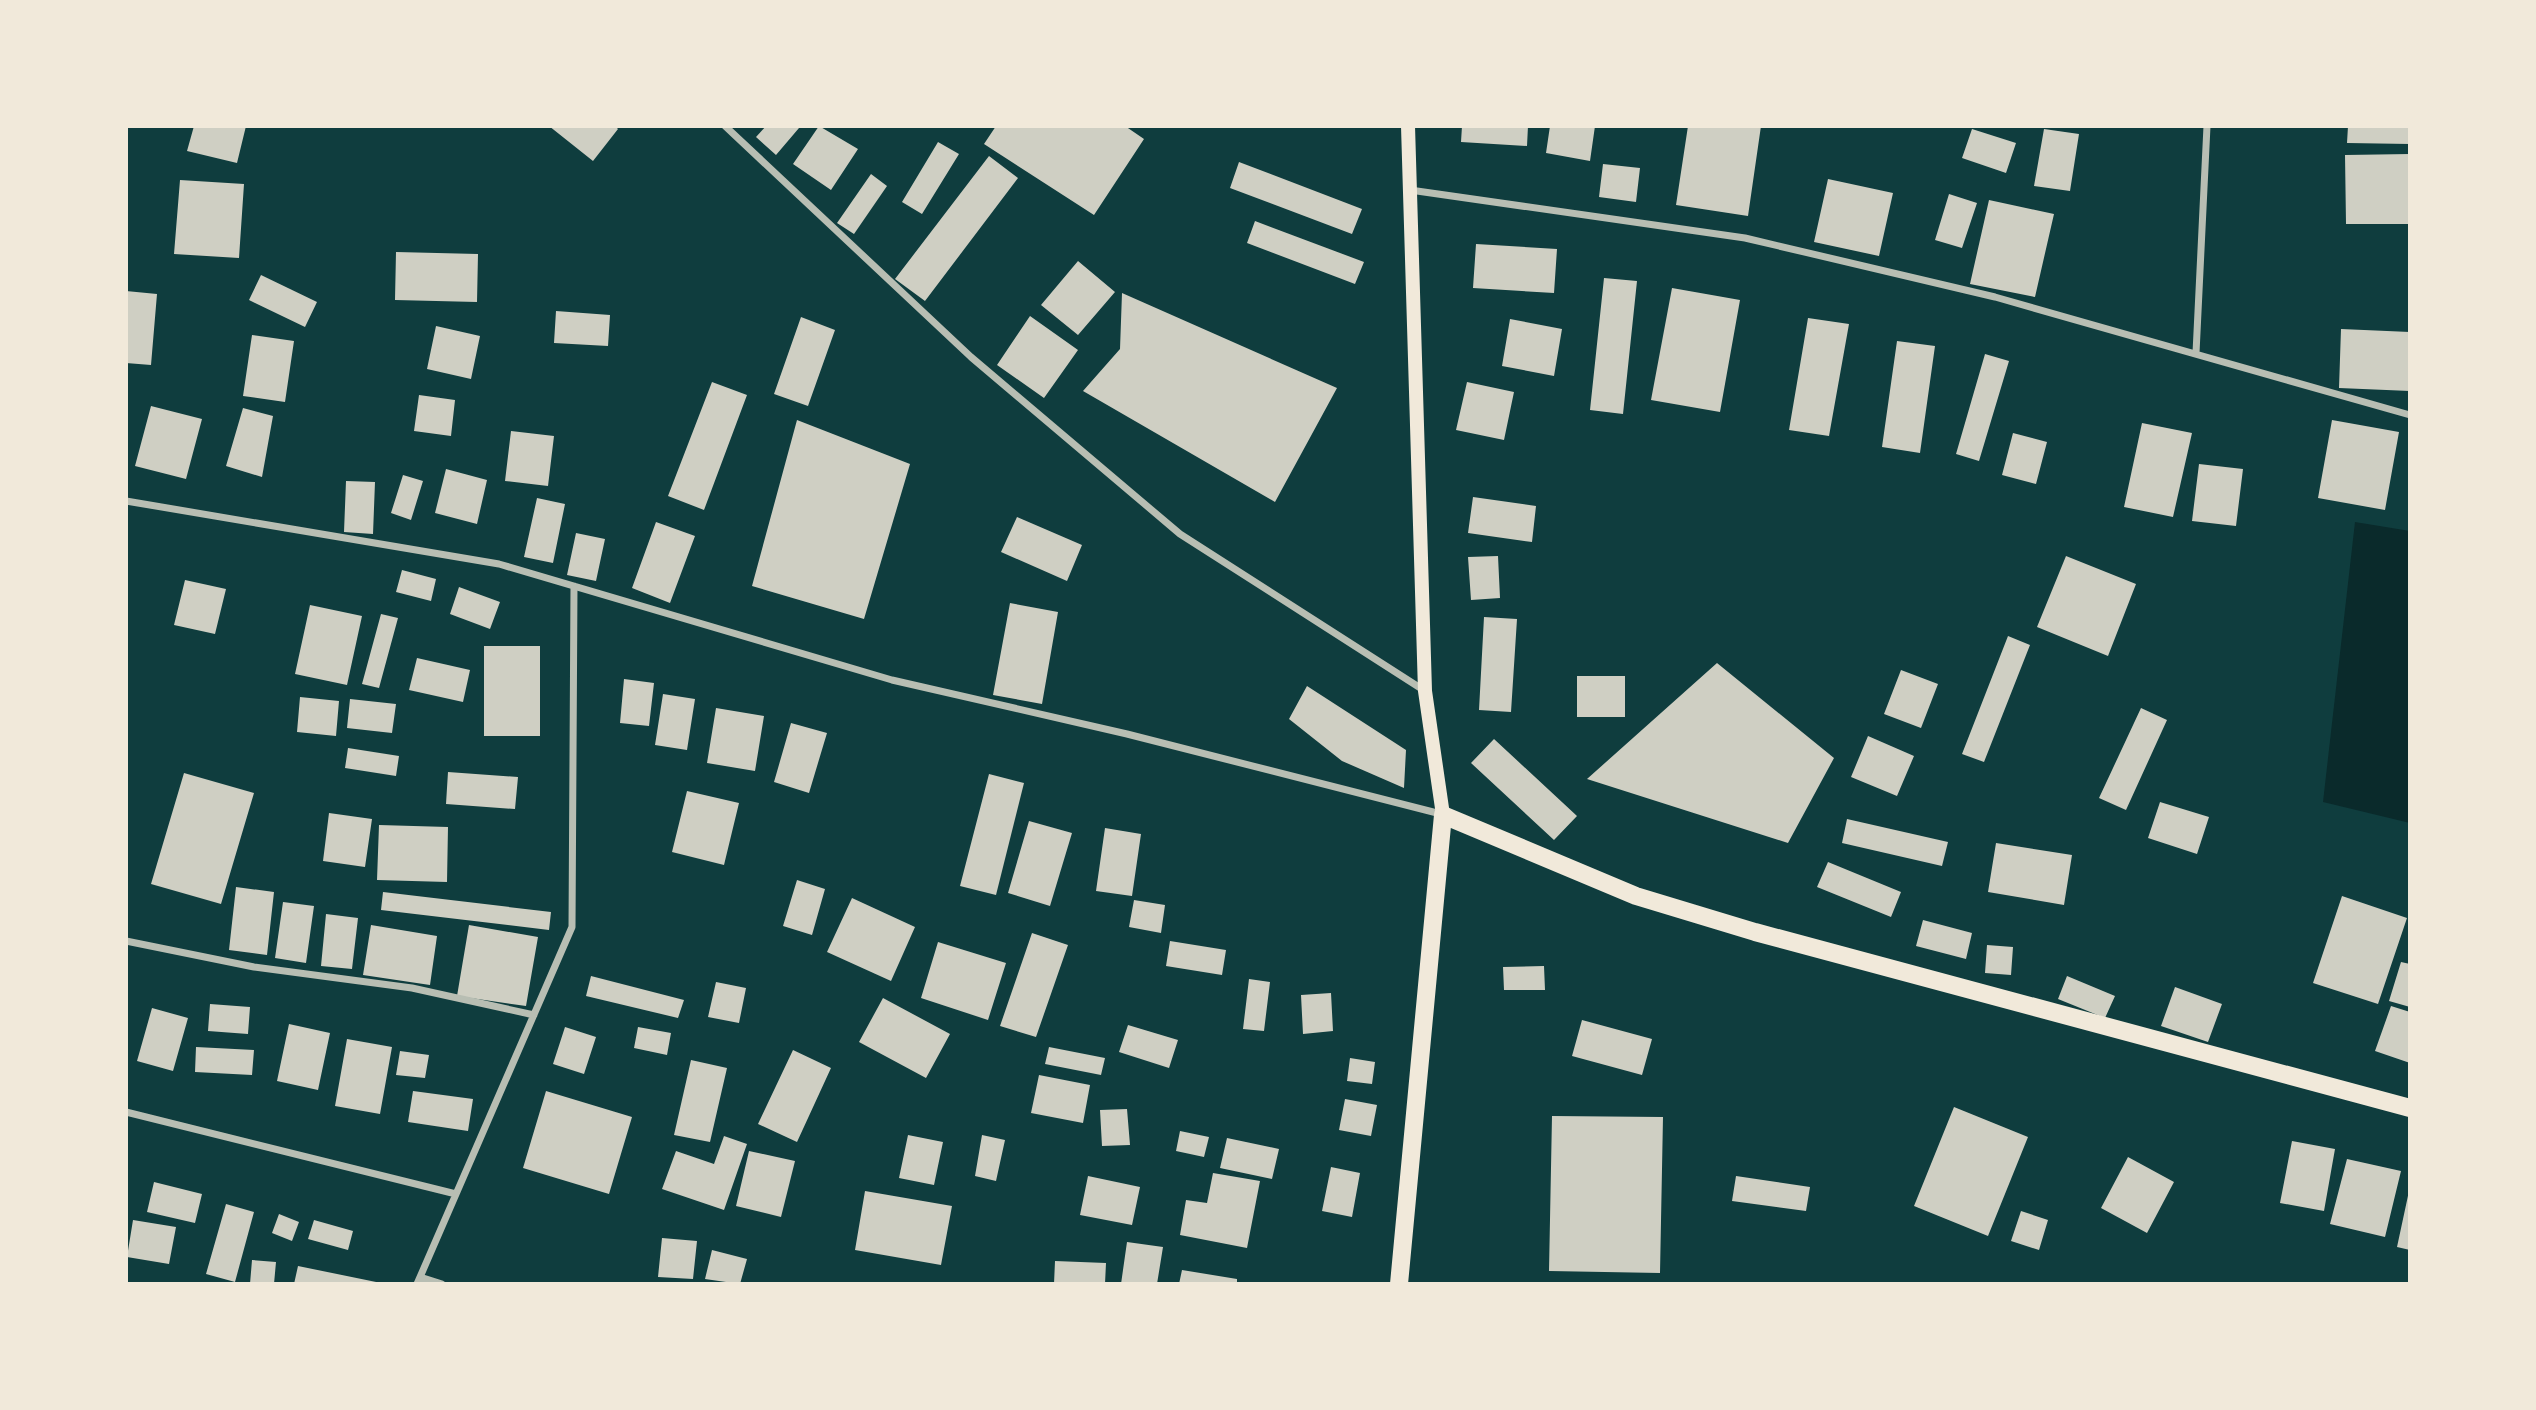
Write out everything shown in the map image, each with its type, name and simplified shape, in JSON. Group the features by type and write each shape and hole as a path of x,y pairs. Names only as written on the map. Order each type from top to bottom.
{"main road":[{"path":"1399,1284 1443,815 1425,691 1408,126"},
{"path":"1443,815 1649,900 1755,932 2410,1108"}],"street":[{"path":"725,126 971,357 1180,534 1425,691"},
{"path":"2196,353 2207,126"},
{"path":"1410,190 1745,238 1995,298 2410,415"},
{"path":"126,501 499,564 892,680 1127,734 1443,815"},
{"path":"442,1284 419,1281 572,927 574,586"},
{"path":"126,941 254,967 412,988 534,1015"},
{"path":"126,1112 456,1194"}],"water":[{"path":"2355,522 2410,531 2410,823 2323,802"}],"building":[{"path":"194,126 246,126 237,163 187,151"},
{"path":"549,126 615,126 618,129 593,161"},
{"path":"766,126 799,128 776,155 756,137"},
{"path":"819,126 858,149 831,190 793,164"},
{"path":"996,126 1125,126 1144,139 1094,215 984,144"},
{"path":"1462,126 1528,126 1527,146 1461,142"},
{"path":"1550,126 1595,126 1590,161 1546,153"},
{"path":"1688,126 1761,126 1748,216 1676,205"},
{"path":"2348,126 2410,126 2410,144 2347,143"},
{"path":"1972,129 2016,143 2006,173 1962,158"},
{"path":"2044,129 2079,134 2070,191 2034,186"},
{"path":"938,142 959,154 922,214 902,202"},
{"path":"2410,154 2410,224 2346,224 2345,155"},
{"path":"989,156 1018,178 925,301 895,279"},
{"path":"1239,162 1362,209 1352,234 1230,188"},
{"path":"1603,164 1640,168 1636,202 1599,197"},
{"path":"871,174 887,186 854,234 837,223"},
{"path":"1828,179 1893,193 1879,256 1814,242"},
{"path":"180,180 244,184 239,258 174,254"},
{"path":"1949,194 1977,203 1962,248 1935,240"},
{"path":"1989,200 2054,214 2035,297 1970,284"},
{"path":"1255,221 1364,262 1355,284 1247,243"},
{"path":"1476,244 1557,249 1554,293 1473,288"},
{"path":"396,252 478,254 477,302 395,300"},
{"path":"1078,261 1115,292 1078,335 1041,305"},
{"path":"261,275 317,302 305,327 249,300"},
{"path":"1604,278 1637,281 1623,414 1590,410"},
{"path":"1672,288 1740,300 1720,412 1651,400"},
{"path":"126,291 157,294 151,365 126,363"},
{"path":"1122,293 1337,388 1275,502 1083,391 1120,349"},
{"path":"556,311 610,315 608,346 554,343"},
{"path":"1030,316 1078,350 1044,398 997,365"},
{"path":"801,317 835,330 808,406 774,394"},
{"path":"1808,318 1849,324 1829,436 1789,430"},
{"path":"1510,319 1562,329 1554,376 1502,366"},
{"path":"436,326 480,336 471,379 427,369"},
{"path":"2341,329 2410,332 2410,391 2339,388"},
{"path":"252,335 294,341 285,402 243,396"},
{"path":"1897,341 1935,346 1920,453 1882,447"},
{"path":"1985,354 2009,361 1979,461 1956,454"},
{"path":"712,382 747,395 704,510 668,496"},
{"path":"1467,382 1514,392 1504,440 1456,430"},
{"path":"419,395 455,400 451,436 414,431"},
{"path":"151,406 202,419 186,479 135,466"},
{"path":"243,408 273,416 262,477 226,466"},
{"path":"797,420 910,464 864,619 752,586"},
{"path":"2332,420 2399,432 2385,510 2318,498"},
{"path":"2142,423 2192,433 2173,517 2124,507"},
{"path":"511,431 554,436 548,486 505,481"},
{"path":"2013,433 2047,442 2036,484 2002,475"},
{"path":"2199,464 2243,469 2236,526 2192,521"},
{"path":"446,469 487,480 477,524 435,513"},
{"path":"403,475 423,481 411,520 391,513"},
{"path":"346,481 375,482 373,534 344,532"},
{"path":"1473,497 1536,506 1532,542 1468,533"},
{"path":"537,498 565,504 553,563 524,557"},
{"path":"1017,517 1082,545 1067,581 1001,552"},
{"path":"656,522 695,536 670,603 632,588"},
{"path":"576,533 605,539 596,581 567,575"},
{"path":"1498,556 1500,598 1471,600 1468,557"},
{"path":"2066,556 2136,584 2108,656 2037,627"},
{"path":"402,570 436,579 431,601 396,592"},
{"path":"185,580 226,589 215,634 174,625"},
{"path":"459,587 500,602 490,629 450,614"},
{"path":"1010,603 1058,612 1042,704 993,695"},
{"path":"310,605 362,616 347,685 295,674"},
{"path":"381,614 398,618 379,688 362,684"},
{"path":"1484,617 1517,619 1511,712 1479,710"},
{"path":"2008,636 2030,645 1984,762 1962,754"},
{"path":"484,646 540,646 540,736 484,736"},
{"path":"417,658 470,670 463,702 409,690"},
{"path":"1717,663 1834,758 1788,843 1587,779"},
{"path":"1901,670 1938,684 1921,728 1884,714"},
{"path":"1577,676 1625,676 1625,717 1577,717"},
{"path":"624,679 654,683 649,726 620,723"},
{"path":"1307,686 1406,750 1404,788 1342,761 1289,719"},
{"path":"663,694 695,699 687,750 655,745"},
{"path":"300,697 339,701 336,736 297,732"},
{"path":"350,699 396,704 392,733 347,728"},
{"path":"716,708 764,716 755,771 707,763"},
{"path":"2141,708 2167,720 2126,810 2099,798"},
{"path":"791,723 827,733 809,793 774,782"},
{"path":"1868,736 1914,756 1897,796 1851,777"},
{"path":"1494,739 1577,816 1554,840 1471,763"},
{"path":"348,748 399,756 396,776 345,768"},
{"path":"448,772 518,777 515,809 446,804"},
{"path":"184,773 254,793 221,904 151,884"},
{"path":"989,774 1024,783 996,895 960,886"},
{"path":"687,791 739,803 724,865 672,852"},
{"path":"2160,802 2209,817 2197,854 2148,838"},
{"path":"329,813 372,819 365,867 323,861"},
{"path":"1847,819 1948,842 1942,866 1842,843"},
{"path":"1029,821 1072,833 1050,906 1008,893"},
{"path":"379,825 448,827 447,882 377,880"},
{"path":"1105,828 1141,834 1132,896 1096,891"},
{"path":"1996,843 2072,855 2064,905 1988,892"},
{"path":"1828,862 1901,892 1891,917 1817,887"},
{"path":"797,880 825,889 812,935 783,926"},
{"path":"236,887 274,892 267,955 229,950"},
{"path":"383,892 551,912 549,930 381,910"},
{"path":"2342,896 2407,918 2378,1004 2313,983"},
{"path":"852,898 915,927 891,981 827,952"},
{"path":"1134,900 1165,905 1161,933 1129,927"},
{"path":"283,902 314,906 306,963 275,958"},
{"path":"326,914 358,918 352,969 321,966"},
{"path":"1923,920 1972,933 1966,959 1916,946"},
{"path":"371,925 437,936 430,985 363,975"},
{"path":"469,925 538,937 526,1006 457,996"},
{"path":"1032,933 1068,945 1036,1037 1000,1026"},
{"path":"1170,941 1226,950 1222,975 1166,966"},
{"path":"938,942 1006,963 988,1020 921,998"},
{"path":"1987,945 2013,947 2011,975 1985,973"},
{"path":"2401,962 2410,964 2410,1007 2389,1001"},
{"path":"1544,966 1545,990 1504,990 1503,967"},
{"path":"591,976 684,1000 678,1018 586,996"},
{"path":"2067,976 2115,996 2105,1018 2058,999"},
{"path":"1249,979 1270,982 1264,1031 1243,1029"},
{"path":"716,982 746,988 739,1023 708,1017"},
{"path":"2175,987 2222,1004 2208,1042 2161,1026"},
{"path":"1331,993 1333,1031 1303,1034 1301,995"},
{"path":"883,998 950,1034 926,1078 859,1042"},
{"path":"210,1004 250,1007 248,1034 208,1031"},
{"path":"2391,1006 2410,1012 2410,1063 2375,1051"},
{"path":"152,1008 188,1018 173,1071 137,1061"},
{"path":"1582,1020 1652,1039 1642,1075 1572,1056"},
{"path":"289,1024 330,1033 318,1090 277,1081"},
{"path":"1128,1025 1178,1040 1169,1068 1119,1052"},
{"path":"565,1027 596,1037 584,1074 553,1064"},
{"path":"638,1027 671,1033 667,1055 634,1048"},
{"path":"347,1039 392,1047 380,1114 335,1106"},
{"path":"196,1047 254,1050 252,1075 195,1072"},
{"path":"1049,1047 1105,1058 1101,1075 1045,1064"},
{"path":"793,1050 831,1068 797,1142 758,1124"},
{"path":"400,1051 429,1055 425,1078 396,1075"},
{"path":"1350,1058 1375,1062 1372,1084 1347,1081"},
{"path":"691,1060 727,1068 710,1142 674,1135"},
{"path":"1039,1075 1090,1085 1083,1123 1031,1113"},
{"path":"413,1091 473,1099 468,1131 408,1122"},
{"path":"546,1091 632,1117 609,1194 523,1168"},
{"path":"1345,1099 1377,1105 1371,1136 1339,1130"},
{"path":"1954,1107 2028,1137 1988,1236 1914,1206"},
{"path":"1127,1109 1130,1145 1102,1146 1100,1110"},
{"path":"1552,1116 1663,1117 1660,1273 1549,1271"},
{"path":"1180,1131 1209,1137 1204,1157 1176,1151"},
{"path":"908,1135 943,1142 934,1185 899,1178"},
{"path":"982,1135 1005,1140 996,1181 975,1176"},
{"path":"724,1136 747,1144 724,1210 662,1189 676,1151 714,1164"},
{"path":"1227,1138 1279,1149 1272,1179 1220,1168"},
{"path":"2292,1141 2335,1149 2324,1211 2280,1203"},
{"path":"749,1151 795,1161 781,1217 736,1206"},
{"path":"2128,1157 2174,1182 2147,1233 2101,1208"},
{"path":"2347,1159 2401,1171 2385,1237 2330,1224"},
{"path":"1331,1167 1360,1173 1352,1217 1322,1211"},
{"path":"1213,1173 1260,1181 1247,1248 1180,1235 1186,1200 1207,1203"},
{"path":"1088,1176 1140,1187 1132,1225 1080,1215"},
{"path":"1736,1176 1810,1187 1806,1211 1732,1201"},
{"path":"154,1182 202,1194 195,1223 147,1212"},
{"path":"865,1191 952,1206 941,1265 855,1250"},
{"path":"2410,1191 2410,1250 2397,1247"},
{"path":"226,1204 254,1212 235,1282 206,1274"},
{"path":"2021,1211 2048,1220 2039,1250 2011,1241"},
{"path":"279,1214 299,1222 292,1241 272,1233"},
{"path":"133,1220 176,1227 169,1264 127,1257"},
{"path":"314,1220 353,1231 348,1250 308,1239"},
{"path":"662,1238 697,1241 693,1279 658,1277"},
{"path":"1127,1242 1163,1247 1157,1284 1121,1284"},
{"path":"712,1250 747,1259 740,1284 705,1279"},
{"path":"252,1260 276,1262 274,1284 250,1284"},
{"path":"1055,1261 1106,1263 1105,1284 1054,1284"},
{"path":"298,1266 381,1283 381,1284 294,1284"},
{"path":"1182,1270 1237,1279 1237,1284 1179,1284"}]}
